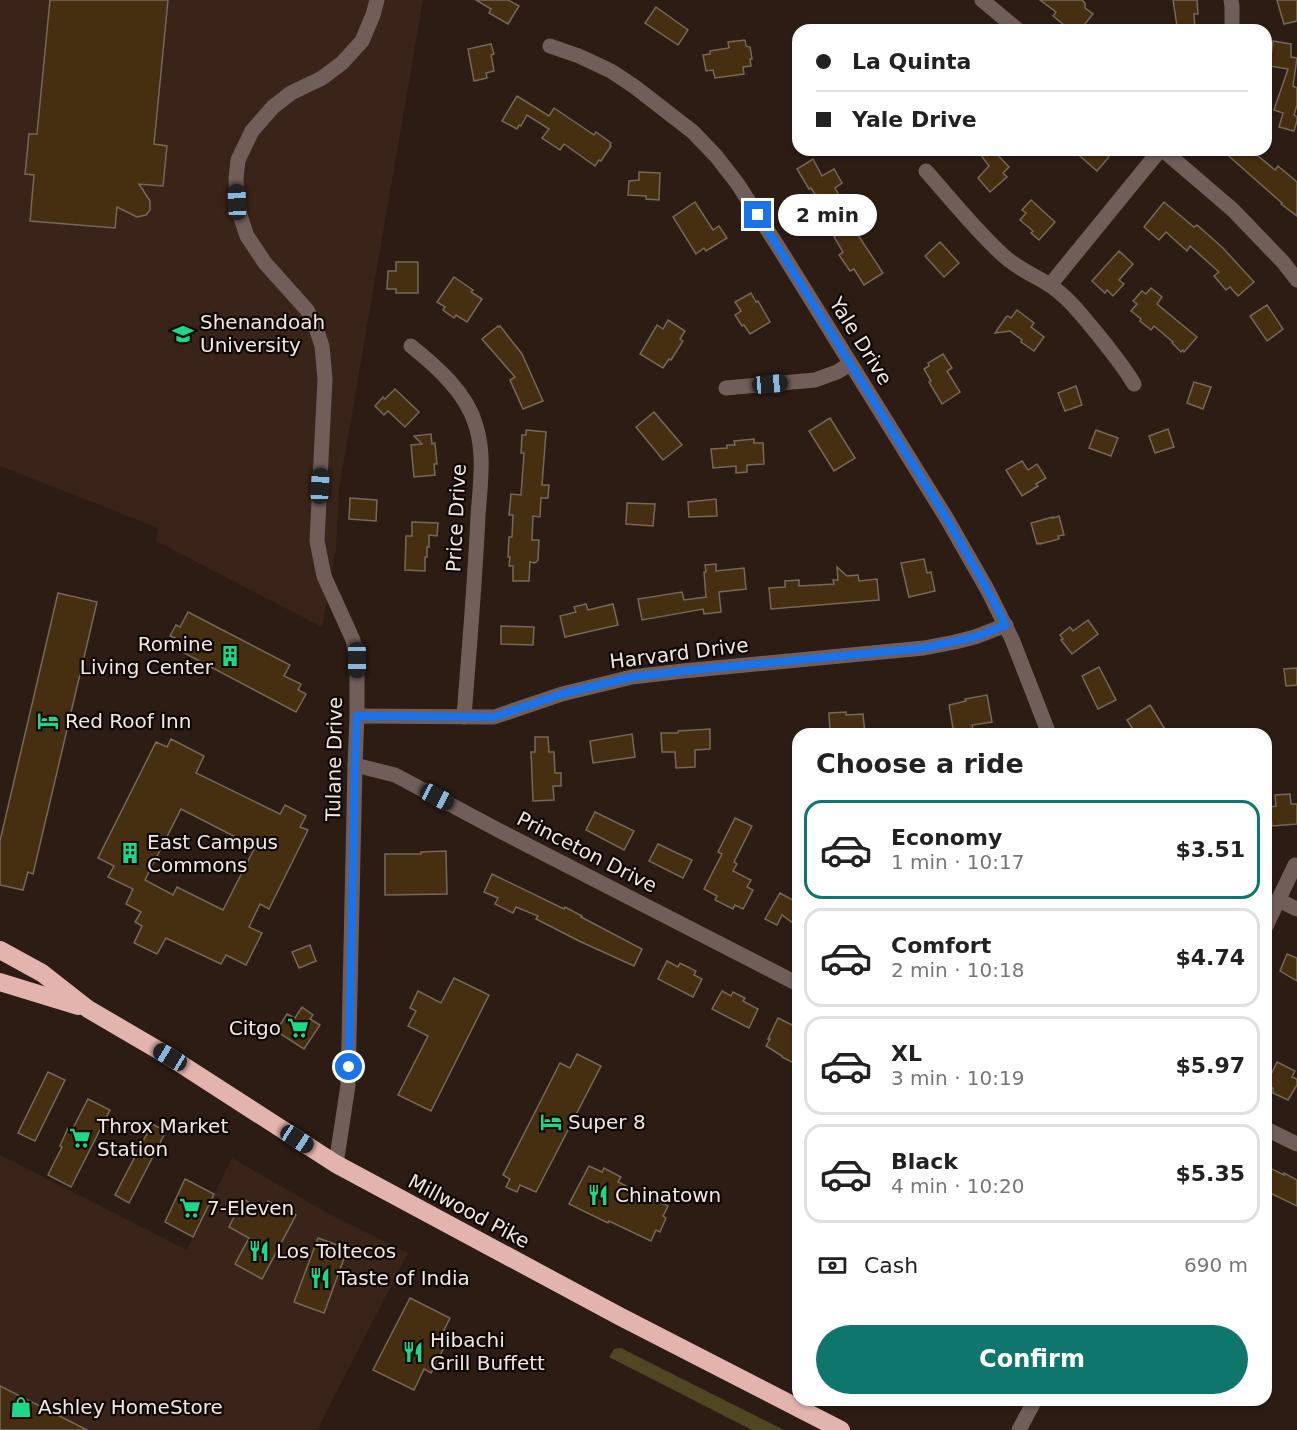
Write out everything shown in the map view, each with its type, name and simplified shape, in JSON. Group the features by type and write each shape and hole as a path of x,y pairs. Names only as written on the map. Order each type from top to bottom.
{"highway":[{"name":"Millwood Pike","path":"0,950 42,974 88,1009 170,1057 336,1164 621,1317 792,1405"},
{"name":"Millwood Pike","path":"0,982 88,1009"},
{"name":"Millwood Pike","path":"794,1406 841,1430"}],"street":[{"path":"982,0 1011,24"},
{"path":"1231,0 1232,24"},
{"name":"Tulane Drive","path":"336,1164 348,1085 357,660 353,640 324,576 317,541 325,379 322,346 307,310 265,263 247,236 237,202 236,178 242,148 252,131 273,107 291,93 322,78 342,63 362,41 375,8"},
{"name":"Yale Drive","path":"550,46 611,71 680,120 716,156 743,192 947,519 987,589 1006,625 1047,728"},
{"path":"1050,285 1156,156"},
{"path":"1168,156 1233,210 1276,254 1297,280"},
{"path":"926,171 1003,255 1016,266 1050,285 1067,299 1126,369 1134,384"},
{"name":"Price Drive","path":"411,346 433,363 449,380 469,408 480,443 476,554 464,717"},
{"path":"726,388 815,380 837,372 850,364"},
{"name":"Harvard Drive","path":"357,716 494,717 562,694 632,677 924,648 975,637 1006,625"},
{"name":"Princeton Drive","path":"355,765 395,775 510,837 792,981"},
{"path":"1272,913 1295,865"},
{"path":"1278,900 1297,909"},
{"path":"1272,1132 1297,1144"},
{"path":"1019,1430 1032,1406"}],"shaded area":[{"name":"Shenandoah University","path":"0,0 423,0 339,489 336,549 322,627 156,541 158,528 0,466"},
{"path":"0,1155 187,1250 232,1158 329,1214 408,1253 317,1430 0,1430"},
{"path":"621,1348 784,1430 752,1430 609,1357 614,1349"}],"building":[{"path":"50,0 168,0 154,144 167,146 163,186 139,184 150,201 150,210 146,215 137,217 117,207 115,228 30,221 34,175 25,174 29,134 37,134"},
{"path":"476,0 508,0 519,6 508,24 489,13 491,9"},
{"path":"1040,0 1082,0 1085,8 1093,14 1085,24 1063,24 1053,16 1056,12"},
{"path":"1173,0 1197,0 1198,14 1194,14 1195,24 1177,24"},
{"path":"1277,0 1297,0 1297,21 1284,24"},
{"path":"656,7 688,30 678,45 645,23"},
{"path":"745,40 746,46 750,47 752,59 750,59 751,66 743,67 744,74 715,78 713,70 706,71 703,55 710,54 710,51 729,48 728,42"},
{"path":"1273,41 1291,44 1291,57 1297,58 1293,86 1297,88 1297,105 1294,115 1297,121 1294,131 1279,127 1283,113 1274,110 1288,69 1272,66"},
{"path":"491,44 494,54 491,55 494,71 486,73 487,78 474,81 468,49"},
{"path":"517,96 549,116 554,108 594,135 596,132 611,143 611,146 595,166 564,144 560,150 542,138 549,129 527,115 517,129 502,121"},
{"path":"982,156 999,156 1009,167 1003,173 1007,177 990,192 978,178 989,166"},
{"path":"1080,156 1108,156 1097,171"},
{"path":"1229,156 1258,156 1275,170 1278,166 1297,182 1297,216"},
{"path":"813,159 822,176 834,169 842,183 835,188 842,201 825,211 797,169"},
{"path":"639,172 660,173 659,200 646,199 646,196 628,195 629,181 639,180"},
{"path":"1031,200 1055,222 1039,240 1031,233 1033,231 1020,220 1026,213 1022,210"},
{"path":"695,202 713,230 719,226 727,238 706,251 704,248 696,254 673,217"},
{"path":"1164,202 1194,227 1197,225 1223,248 1254,282 1238,296 1230,287 1226,290 1214,276 1219,272 1190,246 1187,251 1166,232 1159,240 1144,227"},
{"path":"852,226 883,273 864,285 854,269 850,271 839,255 843,252 834,237"},
{"path":"940,242 959,263 944,277 925,256"},
{"path":"1119,251 1133,264 1119,280 1124,284 1113,296 1107,290 1105,293 1092,281"},
{"path":"396,262 418,262 418,293 396,293 396,289 387,289 388,271 396,271"},
{"path":"454,277 482,299 467,322 456,315 454,318 443,310 445,307 437,302"},
{"path":"1151,288 1162,297 1157,304 1197,337 1184,352 1183,350 1181,352 1154,326 1151,330 1131,311 1137,304 1133,301 1142,291 1146,294"},
{"path":"751,293 770,322 750,334 735,315 741,311 735,302"},
{"path":"1267,305 1283,329 1267,341 1250,316"},
{"path":"1017,310 1034,323 1031,327 1044,337 1034,351 1010,331 995,333 1006,317 1011,318"},
{"path":"668,320 685,331 680,339 683,341 663,368 640,354 657,325 663,329"},
{"path":"498,326 522,354 543,401 523,409 510,380 515,377 482,339"},
{"path":"943,354 952,368 947,371 960,392 942,404 924,369 929,366 928,363"},
{"path":"1194,382 1211,387 1203,409 1187,403"},
{"path":"1076,386 1082,405 1065,411 1058,393"},
{"path":"395,389 419,412 405,427 388,411 384,415 375,406"},
{"path":"654,412 682,445 663,460 636,427"},
{"path":"830,418 855,458 834,471 809,431"},
{"path":"1168,429 1174,447 1155,453 1149,436"},
{"path":"526,430 546,432 542,485 549,485 548,498 541,498 540,517 533,516 532,540 539,540 538,560 535,563 530,562 529,581 513,581 513,566 509,566 510,557 508,557 513,515 509,515 511,494 521,495 524,453 521,453 522,435 526,435"},
{"path":"1096,430 1118,438 1111,456 1089,448"},
{"path":"431,434 432,444 435,443 437,464 434,464 435,475 414,477 411,445 422,444 414,436"},
{"path":"754,439 754,443 763,443 764,464 747,465 747,472 736,473 736,466 713,468 711,449 727,448 727,445 735,445 734,441"},
{"path":"1022,461 1028,470 1037,464 1046,478 1022,496 1006,470"},
{"path":"350,498 377,500 376,521 349,519"},
{"path":"716,499 717,516 689,517 688,502"},
{"path":"627,503 655,504 653,526 626,524"},
{"path":"1059,516 1064,535 1058,536 1059,539 1037,544 1031,523"},
{"path":"412,522 438,523 437,536 429,535 425,571 405,570 406,536 412,536"},
{"path":"924,559 927,573 931,572 935,591 909,597 901,563"},
{"path":"716,564 716,571 744,568 746,589 719,592 721,612 704,614 703,609 642,620 638,599 682,592 684,600 706,597 705,565"},
{"path":"837,567 847,576 858,575 859,581 877,579 879,600 771,609 769,588 785,587 785,581 799,580 799,586 834,584 833,580 838,580"},
{"name":"Red Roof Inn","path":"58,593 97,602 33,874 28,872 23,890 0,885 0,841"},
{"path":"586,604 588,610 613,604 618,625 565,637 560,616 576,612 574,607"},
{"name":"Romine Living Center","path":"188,612 290,665 284,676 301,684 298,690 306,694 296,712 171,646 175,638 170,636 176,625 180,627"},
{"path":"1088,620 1098,634 1072,654 1061,640 1063,639 1060,635 1070,627 1073,631"},
{"path":"501,626 534,627 533,645 501,644"},
{"path":"1099,667 1116,700 1098,709 1082,676"},
{"path":"1297,668 1297,685 1286,686 1284,669"},
{"path":"987,695 992,722 972,725 973,728 953,728 949,705 966,701 965,699"},
{"path":"1150,705 1164,728 1132,728 1127,720"},
{"path":"829,713 863,714 864,728 830,728"},
{"path":"710,729 710,749 695,750 695,767 676,768 675,752 662,752 661,733"},
{"path":"632,734 635,757 593,763 590,741"},
{"path":"535,737 548,737 549,752 554,752 555,773 561,773 561,786 553,786 554,800 533,801 531,752 535,752"},
{"name":"East Campus Commons","path":"171,739 204,756 196,773 280,814 285,805 306,816 300,827 308,830 269,909 260,904 249,927 262,933 246,965 226,955 221,964 166,938 157,954 134,943 142,926 135,922 141,912 126,904 133,889 108,877 114,866 98,858 156,742 167,747","holes":["181,809 255,847 223,910 177,887 173,895 145,880"]},
{"path":"1290,794 1291,804 1297,804 1297,824 1272,826 1272,807 1276,806 1275,795"},
{"path":"595,812 634,831 624,850 586,830"},
{"path":"735,818 752,826 734,862 737,864 733,871 751,880 747,887 753,890 743,909 735,905 733,909 715,900 717,896 704,889 722,854 718,852"},
{"path":"658,844 692,860 683,878 649,861"},
{"path":"446,851 447,894 385,895 385,854"},
{"path":"492,874 564,909 565,907 642,949 634,966 536,919 538,916 516,907 513,913 495,904 498,898 484,892"},
{"path":"780,893 792,900 792,922 782,915 777,925 765,919"},
{"path":"310,945 316,961 299,968 292,952"},
{"path":"1287,954 1297,958 1297,981 1280,971"},
{"path":"667,961 678,967 680,963 696,971 694,975 702,979 693,997 658,979"},
{"path":"454,978 489,995 431,1111 398,1095 428,1036 408,1026 416,1011 410,1008 418,991 441,1003"},
{"path":"722,991 731,996 733,992 745,998 743,1001 758,1009 749,1028 712,1009"},
{"name":"Citgo","path":"302,1007 313,1015 310,1019 320,1025 304,1049 276,1031 287,1014 295,1018"},
{"path":"778,1018 792,1025 792,1062 766,1046 770,1039 768,1039"},
{"name":"Super 8","path":"577,1054 601,1066 536,1192 520,1185 517,1192 506,1187 510,1179 503,1175 560,1063 570,1068"},
{"path":"1277,1062 1295,1071 1292,1077 1297,1079 1297,1085 1288,1100 1273,1093 1272,1072"},
{"path":"48,1072 65,1080 35,1141 18,1133"},
{"name":"Throx Market Station","path":"88,1099 110,1110 71,1187 48,1175 62,1147 60,1146 68,1128 72,1130"},
{"path":"152,1124 166,1131 129,1203 115,1195"},
{"path":"589,1166 602,1172 604,1168 621,1177 618,1182 626,1187 668,1206 663,1216 666,1218 660,1232 656,1230 651,1241 569,1204"},
{"path":"1272,1169 1297,1180 1297,1206 1272,1194"},
{"name":"7-Eleven","path":"185,1179 214,1194 193,1237 165,1222"},
{"name":"Los Toltecos","path":"243,1199 263,1210 268,1201 296,1215 262,1279 235,1264 249,1238 229,1227"},
{"name":"Taste of India","path":"318,1238 343,1247 341,1251 346,1253 324,1313 294,1302"},
{"name":"Hibachi Grill Buffett","path":"410,1298 450,1318 444,1330 451,1334 431,1373 424,1369 414,1390 373,1370"},
{"name":"Ashley HomeStore","path":"0,1386 87,1430 0,1430"}],"place":[{"name":"Shenandoah University","path":"183,334"},
{"name":"Romine Living Center","path":"230,656"},
{"name":"Red Roof Inn","path":"48,721"},
{"name":"East Campus Commons","path":"130,853"},
{"name":"Citgo","path":"298,1028"},
{"name":"Super 8","path":"551,1122"},
{"name":"Throx Market Station","path":"80,1138"},
{"name":"Chinatown","path":"598,1195"},
{"name":"7-Eleven","path":"190,1208"},
{"name":"Los Toltecos","path":"259,1251"},
{"name":"Taste of India","path":"320,1278"},
{"name":"Hibachi Grill Buffett","path":"413,1352"},
{"name":"Ashley HomeStore","path":"21,1407"}],"route":[{"path":"349,1067 357,716 494,717 562,694 632,677 924,648 975,637 1006,625 947,519 758,215"}]}
